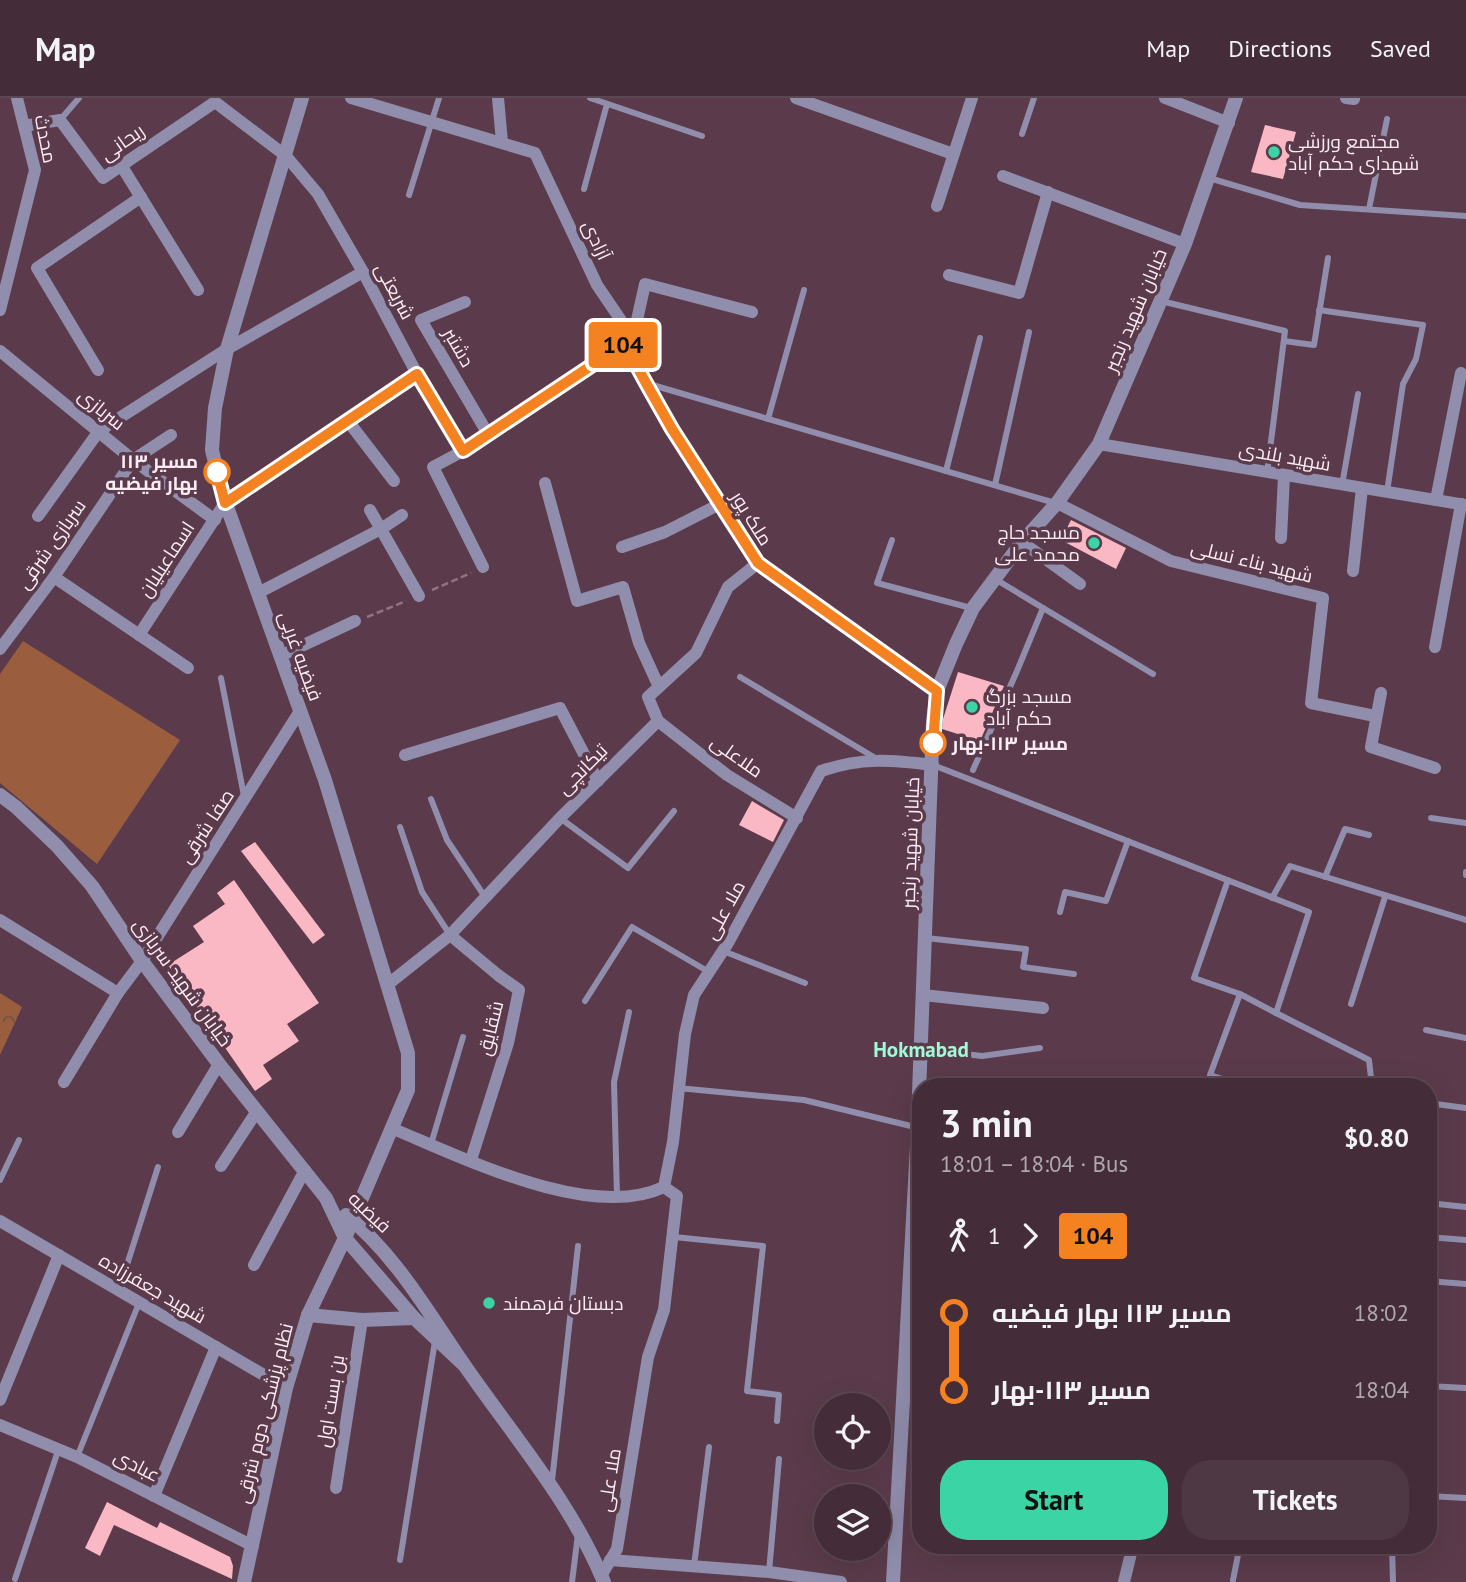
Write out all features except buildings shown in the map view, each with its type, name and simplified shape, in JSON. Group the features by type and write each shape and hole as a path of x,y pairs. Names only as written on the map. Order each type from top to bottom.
{"street":[{"name":"محدث","path":"0,310 35,170 17,98"},
{"name":"فیضیه غربی","path":"302,98 228,349 215,408 212,450 225,503 325,780 408,1054 408,1090 352,1219"},
{"path":"351,98 502,142 498,98"},
{"path":"796,98 953,154"},
{"path":"937,206 972,98"},
{"path":"1165,98 1229,123"},
{"name":"خیابان شهید رنجبر","path":"920,1078 933,721 937,691 973,608 993,578 1057,503 1098,444 1185,244 1237,98"},
{"name":"ریحانی","path":"60,120 103,178 215,102 286,156"},
{"path":"24,126 60,120"},
{"name":"آزادی","path":"502,142 535,153 597,285 633,338"},
{"name":"شریعتی","path":"286,156 318,194 417,374 463,451"},
{"path":"121,165 198,290"},
{"path":"1003,176 1185,244"},
{"path":"949,275 1019,293 1048,192"},
{"path":"98,370 37,268 141,197"},
{"path":"38,516 99,431 228,349 363,272"},
{"path":"483,568 433,467 463,451 633,338 645,284 752,312"},
{"name":"دشتبر","path":"465,302 421,320 488,434"},
{"name":"ملک پور","path":"633,338 634,361 646,383 758,563 937,691"},
{"name":"سربازی","path":"0,351 133,460 215,520"},
{"path":"1436,500 1461,373"},
{"path":"225,503 417,374"},
{"path":"348,421 394,481"},
{"path":"133,460 171,435"},
{"name":"شهید بلندی","path":"1098,444 1463,505"},
{"name":"سربازی شرقی","path":"0,649 54,577 133,460"},
{"path":"1281,538 1284,476"},
{"path":"545,483 577,601 623,587 639,643 659,687"},
{"path":"1353,571 1362,488"},
{"name":"اسماعیلیان","path":"139,635 225,503"},
{"path":"622,547 665,532 720,503"},
{"name":"شهید بناء نسلی","path":"1057,503 1171,561 1322,598 1311,703 1375,716"},
{"path":"1435,647 1463,505"},
{"path":"369,510 419,596"},
{"path":"258,593 402,515"},
{"path":"1022,542 1080,583"},
{"path":"658,721 648,697 696,653 728,587 758,563"},
{"path":"54,577 188,668"},
{"path":"280,656 355,621"},
{"path":"1381,693 1371,747 1435,768"},
{"path":"405,755 560,708 598,781"},
{"name":"صفا شرقی","path":"64,1082 118,993 142,961 300,711"},
{"name":"تیکانچی","path":"387,985 450,935 560,818 658,721"},
{"name":"ملاعلی","path":"658,721 727,775 796,818"},
{"name":"ملا علی","path":"603,1579 617,1549 648,1357 664,1310 677,1196 664,1186 673,1142 685,1034 694,995 723,951 821,771 846,762 878,760 933,765"},
{"name":"خیابان شهید سربازی","path":"0,796 16,807 57,846 92,886 142,961 219,1064 326,1198"},
{"path":"0,920 118,993"},
{"name":"شقایق","path":"450,935 519,990 508,1043 471,1160"},
{"path":"923,995 1043,1008"},
{"path":"178,1132 219,1064"},
{"path":"221,1166 257,1111"},
{"path":"391,1128 501,1175 559,1190 618,1198 649,1194 664,1186"},
{"path":"254,1265 305,1170"},
{"name":"فیضیه","path":"326,1198 370,1234 439,1326 579,1528 603,1579"},
{"name":"فیضیه","path":"326,1198 345,1238 414,1318 464,1365"},
{"name":"نظام پزشکی دوم شرقی","path":"244,1582 286,1388 308,1315 352,1219"},
{"name":"شهید جعفرزاده","path":"0,1221 286,1388"},
{"path":"0,1400 59,1255"},
{"path":"308,1315 362,1320 414,1318"},
{"name":"بن بست اول","path":"337,1488 362,1320"},
{"path":"154,1496 216,1347"},
{"name":"خیابان شهید رنجبر","path":"893,1582 912,1367"},
{"name":"عبادی","path":"0,1425 59,1448 253,1546"},
{"path":"1124,1582 1131,1554"},
{"path":"610,1560 694,1566 730,1576 769,1572 833,1581"}],"lane":[{"path":"60,120 79,98"},
{"path":"409,195 439,98"},
{"path":"590,98 702,136"},
{"path":"1022,134 1034,98"},
{"path":"583,189 607,104"},
{"path":"1369,209 1387,119"},
{"path":"1209,178 1300,205 1466,216"},
{"path":"1284,341 1314,345 1328,258"},
{"path":"768,419 804,290"},
{"path":"1161,301 1285,331 1267,472"},
{"path":"1319,310 1423,325 1416,359 1403,384 1387,492"},
{"path":"995,485 1029,332"},
{"path":"946,471 980,338"},
{"path":"646,383 1057,503"},
{"path":"1342,485 1357,394"},
{"path":"892,540 877,583 973,608"},
{"path":"993,578 1153,674"},
{"path":"973,770 1043,608"},
{"path":"740,677 878,760"},
{"path":"221,678 245,800"},
{"path":"933,765 1309,912 1276,1013"},
{"path":"431,799 447,840 485,897"},
{"path":"560,818 628,868 674,811"},
{"path":"1431,818 1466,823"},
{"path":"400,827 422,892 450,935"},
{"path":"1325,877 1345,829 1369,835"},
{"path":"1060,912 1065,892 1106,901 1128,841"},
{"path":"1272,898 1290,866 1466,920"},
{"path":"1228,880 1194,978 1240,994 1369,1060 1371,1078"},
{"path":"1351,1004 1385,897"},
{"path":"585,1001 632,927 709,972"},
{"path":"926,938 1026,949 1023,967 1074,974"},
{"path":"723,951 804,983"},
{"path":"1219,1078 1210,1075 1240,994"},
{"path":"618,1198 614,1082 629,1012"},
{"path":"1426,1030 1466,1038"},
{"path":"431,1144 463,1037"},
{"path":"921,1049 982,1056 1040,1048"},
{"path":"678,1088 804,1100 912,1126"},
{"path":"1437,1104 1466,1108"},
{"path":"0,1180 19,1140"},
{"path":"119,1290 158,1167"},
{"path":"1437,1204 1466,1207"},
{"path":"674,1237 763,1246 747,1391 779,1395 776,1420"},
{"path":"1437,1238 1466,1240"},
{"path":"551,1486 578,1247"},
{"path":"1437,1282 1466,1284"},
{"path":"77,1457 139,1303"},
{"path":"400,1560 436,1339"},
{"path":"1437,1386 1466,1388"},
{"path":"694,1566 709,1447"},
{"path":"15,1579 59,1448"},
{"path":"769,1572 779,1459"},
{"path":"1437,1496 1466,1498"},
{"path":"572,1582 579,1528"},
{"path":"1233,1580 1239,1554"},
{"path":"1392,1554 1393,1582"}],"green space":[{"path":"23,641 180,740 97,864 0,783 0,674"},
{"path":"0,993 22,1007 0,1055"}],"bus line":[{"name":"104","path":"217,472 225,503 417,374 463,451 633,338 634,361 646,383 672,429 758,563 937,691 933,743"}],"place":[{"name":"مجتمع ورزشی شهدای حکم آباد","path":"1274,152"},
{"name":"مسیر ۱۱۳ بهار فیضیه","path":"217,472"},
{"name":"مسجد حاج محمد علی","path":"1094,543"},
{"name":"مسجد بزرگ حکم آباد","path":"972,707"},
{"name":"مسیر ۱۱۳-بهار","path":"933,743"},
{"name":"دبستان فرهمند","path":"489,1303"}],"district":[{"name":"Hokmabad","path":"921,1049"}]}
